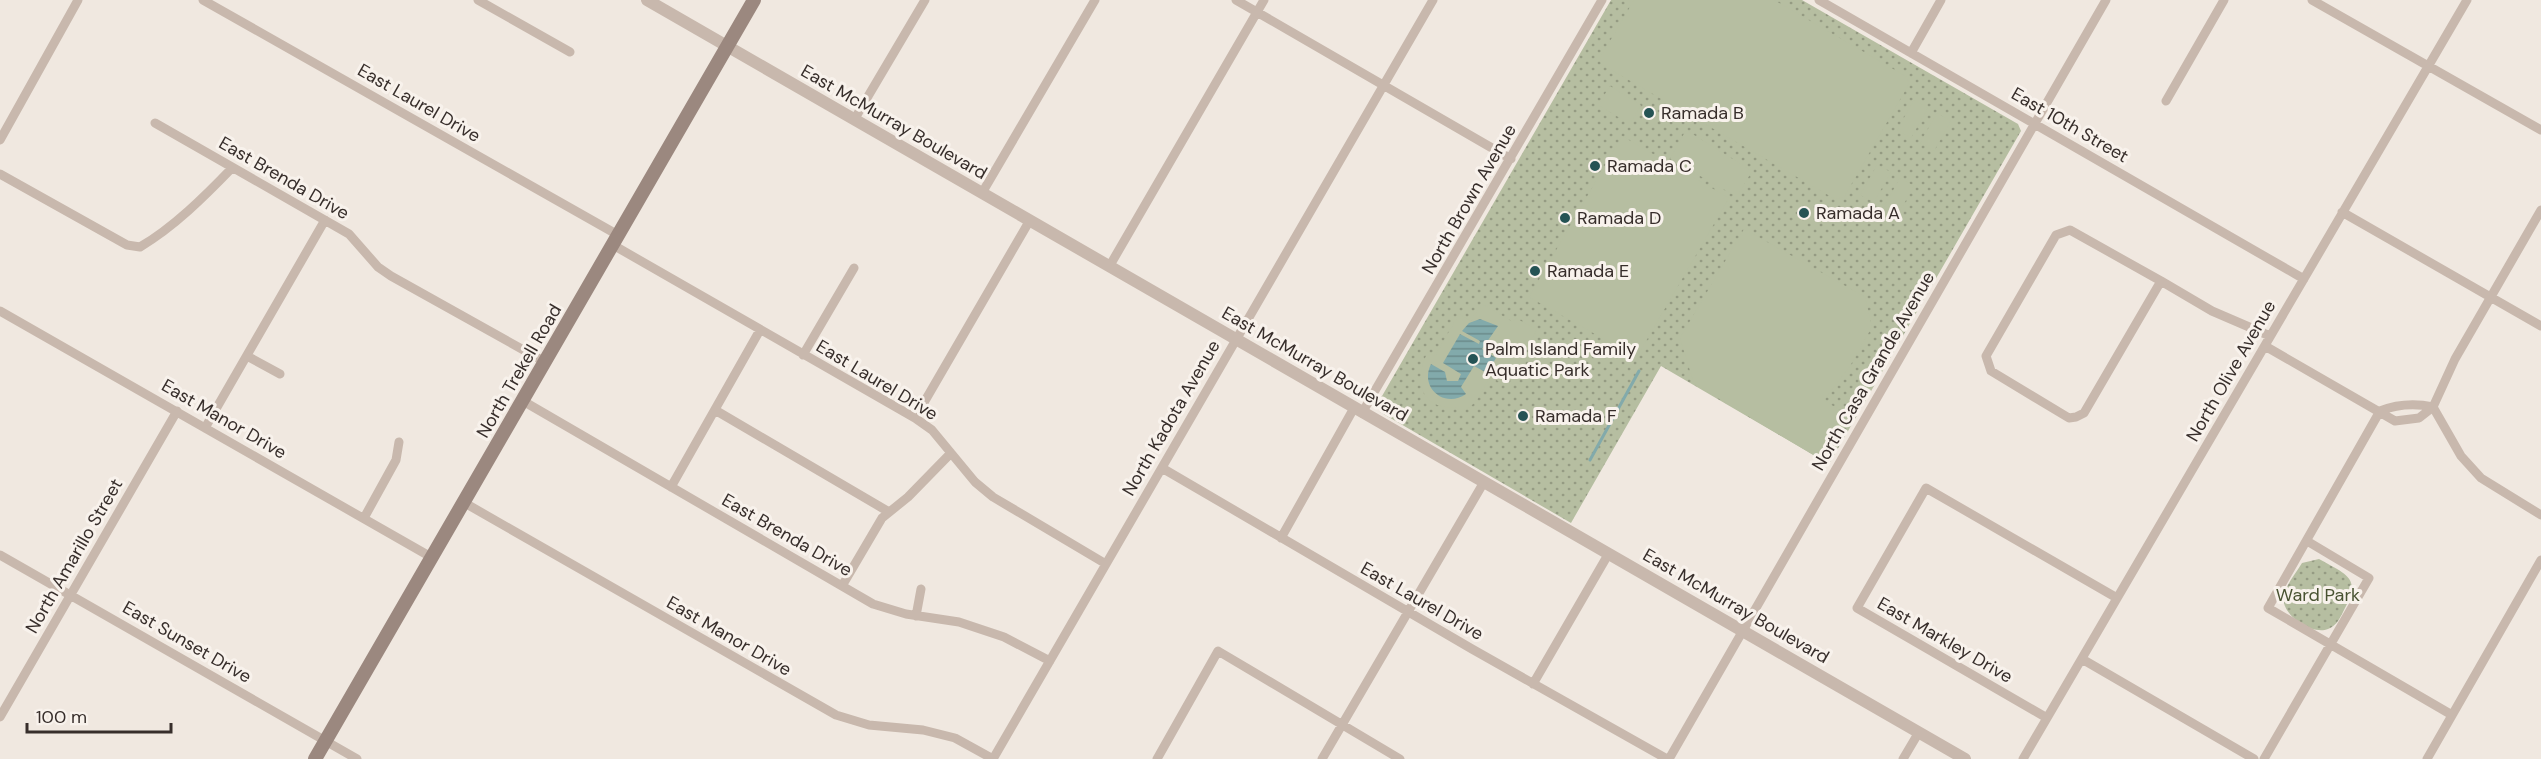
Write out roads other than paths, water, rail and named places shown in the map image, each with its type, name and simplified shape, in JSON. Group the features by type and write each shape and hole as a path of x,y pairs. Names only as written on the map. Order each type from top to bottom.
{"main road":[{"name":"North Trekell Road","path":"315,759 754,0"}],"street":[{"path":"0,140 78,0"},
{"name":"East Laurel Drive","path":"203,0 616,240 760,330 915,418 932,430 975,482 993,497 1106,564"},
{"path":"478,0 570,52"},
{"name":"East McMurray Boulevard","path":"647,0 1965,759"},
{"path":"854,120 925,0"},
{"path":"982,193 1095,0"},
{"path":"1236,0 1511,159"},
{"path":"1109,267 1264,0"},
{"name":"North Kadota Avenue","path":"993,759 1433,0"},
{"name":"North Brown Avenue","path":"1281,538 1511,159 1602,0"},
{"name":"East 10th Street","path":"1819,0 2304,279"},
{"path":"1911,53 1941,0"},
{"name":"North Casa Grande Avenue","path":"1668,759 2106,0"},
{"path":"2166,101 2224,0"},
{"path":"2312,0 2541,130"},
{"name":"North Olive Avenue","path":"2024,759 2467,0"},
{"name":"East Brenda Drive","path":"154,123 349,234 378,267 391,276 545,362"},
{"path":"0,174 127,245 140,247 152,240 205,195 232,168"},
{"path":"2265,346 2395,421 2419,418 2433,406 2455,359 2541,210"},
{"path":"2342,212 2541,326"},
{"path":"206,428 325,220"},
{"path":"915,418 1030,220"},
{"path":"2160,281 2084,412 2076,417 2069,418 1991,371 1986,356 2056,235 2070,230 2160,281 2212,311 2270,336"},
{"path":"803,355 854,268"},
{"name":"East Manor Drive","path":"0,311 431,557"},
{"path":"671,487 760,330"},
{"path":"247,356 280,374"},
{"name":"East Brenda Drive","path":"523,401 873,604 916,616 959,622 1004,637 1050,661"},
{"path":"2433,406 2418,404 2394,406 2380,411 2268,608 2452,715"},
{"path":"2433,406 2461,456 2481,478 2541,514"},
{"path":"715,410 889,512"},
{"name":"North Amarillo Street","path":"0,717 177,411"},
{"path":"364,518 396,460 399,442"},
{"path":"842,586 882,518 908,497 951,453"},
{"name":"East Laurel Drive","path":"1162,468 1407,612 1668,759"},
{"path":"1322,759 1484,482"},
{"name":"East Markley Drive","path":"2047,718 1857,608 1926,488 2117,598"},
{"name":"East Manor Drive","path":"463,502 836,714 869,725 923,730 956,738 993,759"},
{"path":"2264,759 2369,578 2307,541"},
{"path":"1533,684 1609,553"},
{"name":"East Sunset Drive","path":"0,555 357,759"},
{"path":"2427,759 2541,560"},
{"path":"916,616 921,590"},
{"path":"1157,759 1218,651 1400,759"},
{"path":"2082,659 2254,759"},
{"path":"1903,759 1919,732"}],"water":[{"path":"1480,319 1498,326 1482,349 1496,358 1487,373 1474,366 1461,387 1466,394 1450,399 1436,394 1428,381 1431,364 1445,372 1447,381 1458,381 1461,374 1443,363 1460,334 1479,344 1480,341 1462,331 1469,323"}],"waterway":[{"path":"1590,460 1639,371"}],"place":[{"name":"Ramada B","path":"1649,113"},
{"name":"Ramada C","path":"1595,166"},
{"name":"Ramada A","path":"1804,213"},
{"name":"Ramada D","path":"1565,218"},
{"name":"Ramada E","path":"1535,271"},
{"name":"Palm Island Family Aquatic Park","path":"1473,359"},
{"name":"Ramada F","path":"1523,416"}],"park label":[{"name":"Ward Park","path":"2318,595"}]}
